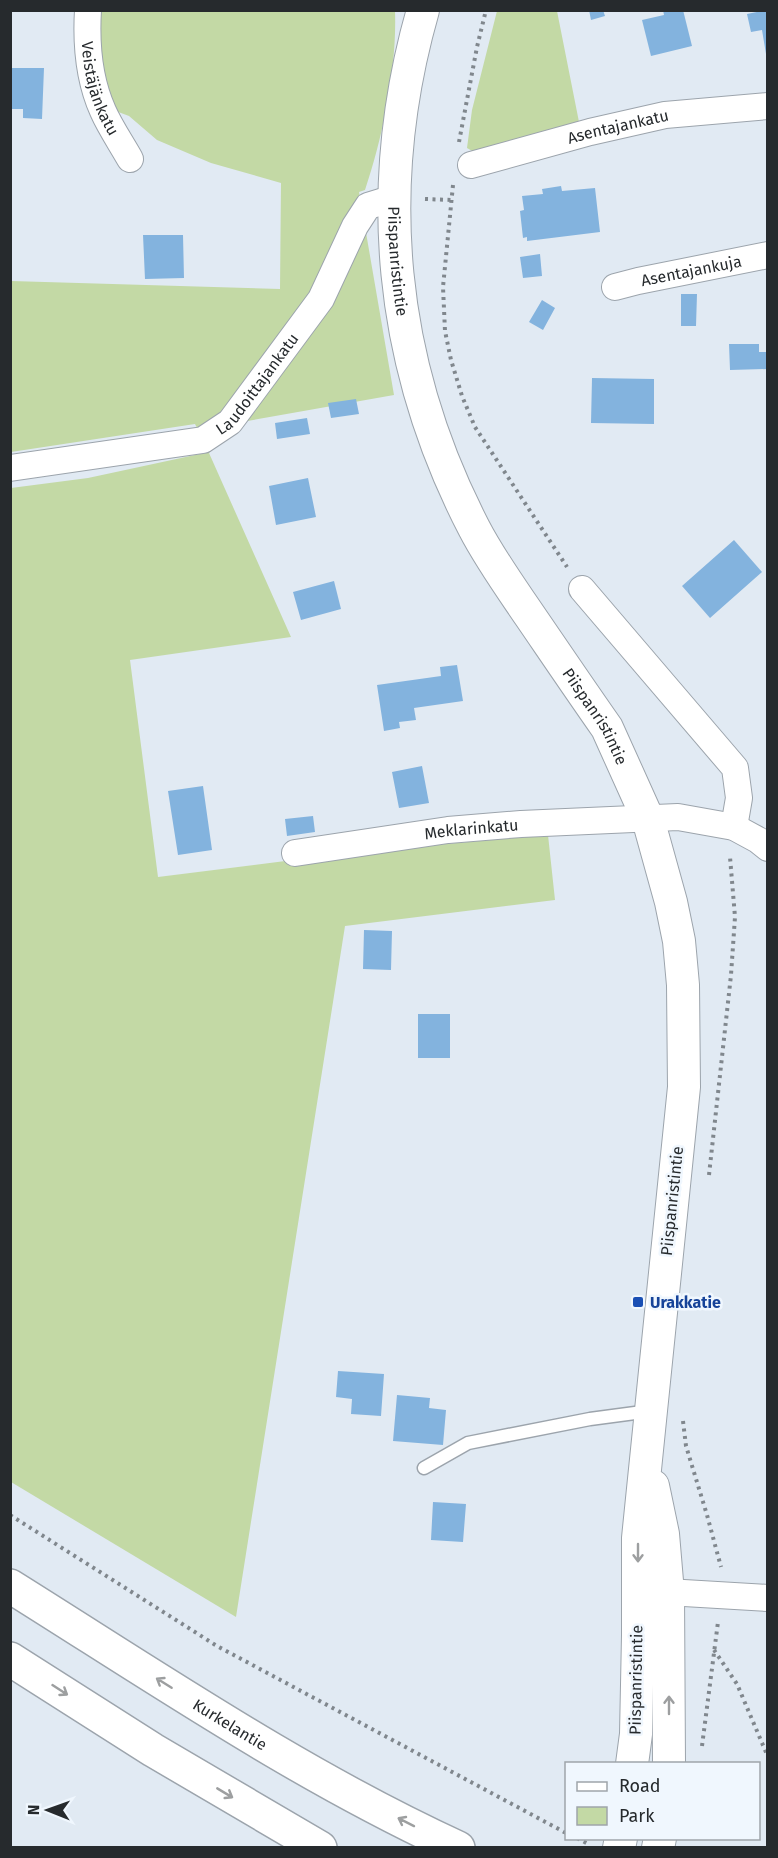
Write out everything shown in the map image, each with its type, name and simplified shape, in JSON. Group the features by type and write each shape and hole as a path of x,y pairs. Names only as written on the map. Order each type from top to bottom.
{"highway":[{"name":"Kurkelantie","path":"10,1586 257,1741 342,1789 458,1848"},
{"path":"10,1659 153,1750 320,1848"}],"street":[{"name":"Veistäjänkatu","path":"88,10 88,48 92,78 102,110 130,159"},
{"name":"Piispanristintie","path":"423,10 400,111 394,198 398,286 403,324 416,378 438,449 475,530 607,728 648,819 671,902 679,941 684,997 684,1087 638,1538 639,1635 636,1734 632,1762"},
{"name":"Asentajankatu","path":"465,154 590,132 664,115 768,106"},
{"name":"Laudoittajankatu","path":"10,468 203,440 230,422 321,299 355,226 368,206 394,198"},
{"name":"Asentajankuja","path":"615,287 768,255"},
{"path":"582,589 735,768 739,798 734,827 768,848"},
{"name":"Meklarinkatu","path":"295,853 448,830 520,824 678,818 734,827"},
{"name":"Piispanristintie","path":"647,1453 663,1534 668,1593 669,1762"},
{"path":"637,1590 768,1598"}],"lane":[{"path":"424,1468 468,1443 590,1419 651,1411"}],"path":[{"path":"465,154 477,47 486,10"},
{"path":"451,200 443,287 446,331 451,360 462,396 476,427 582,589"},
{"path":"709,1175 732,963 735,916 730,865 734,827"},
{"path":"684,1411 686,1446 721,1562 722,1596 701,1752"},
{"path":"10,1515 217,1646 565,1832"},
{"path":"714,1650 737,1684 768,1757"}],"green space":[{"path":"96,11 395,11 394,55 388,102 378,148 365,190 359,192 394,395 242,422 209,453 291,637 130,660 158,877 356,852 548,835 555,900 345,926 236,1617 11,1482 11,488 88,478 209,452 195,424 11,452 11,281 280,289 281,183 211,163 157,140 129,116 113,110 102,72"},
{"path":"497,11 557,11 579,122 474,152 467,148 472,110"}],"building":[{"path":"589,10 603,10 605,16 591,20"},
{"path":"663,10 683,10 692,46 651,56 642,20 664,15"},
{"path":"766,10 768,18 766,54 762,30 751,32 747,14"},
{"path":"10,68 44,68 42,119 23,118 23,109 10,109"},
{"path":"561,186 562,191 595,188 600,232 527,241 527,237 523,238 520,211 524,210 522,196 543,194 542,189"},
{"path":"143,235 183,235 184,278 145,279"},
{"path":"540,254 542,276 523,278 520,257"},
{"path":"681,294 697,294 696,326 681,326"},
{"path":"542,300 555,308 543,330 529,322"},
{"path":"729,344 759,344 759,352 768,352 768,369 730,370"},
{"path":"592,378 654,379 654,424 591,423"},
{"path":"356,399 359,414 331,418 328,403"},
{"path":"307,418 310,434 277,439 275,423"},
{"path":"308,478 316,517 276,525 269,486"},
{"path":"734,540 762,572 710,618 682,586"},
{"path":"334,581 341,609 301,620 293,592"},
{"path":"457,665 463,701 414,708 416,720 399,722 400,728 384,731 377,685 441,676 440,667"},
{"path":"422,766 429,803 399,808 392,772"},
{"path":"203,786 212,850 178,855 168,791"},
{"path":"313,816 315,832 287,836 285,819"},
{"path":"364,930 392,931 391,970 363,969"},
{"path":"418,1014 450,1014 450,1058 418,1058"},
{"path":"338,1371 384,1374 381,1416 351,1414 352,1399 336,1397"},
{"path":"397,1395 430,1398 429,1408 446,1410 443,1445 393,1441"},
{"path":"433,1502 466,1504 463,1542 431,1540"}],"place":[{"name":"Urakkatie","path":"638,1302"}]}
